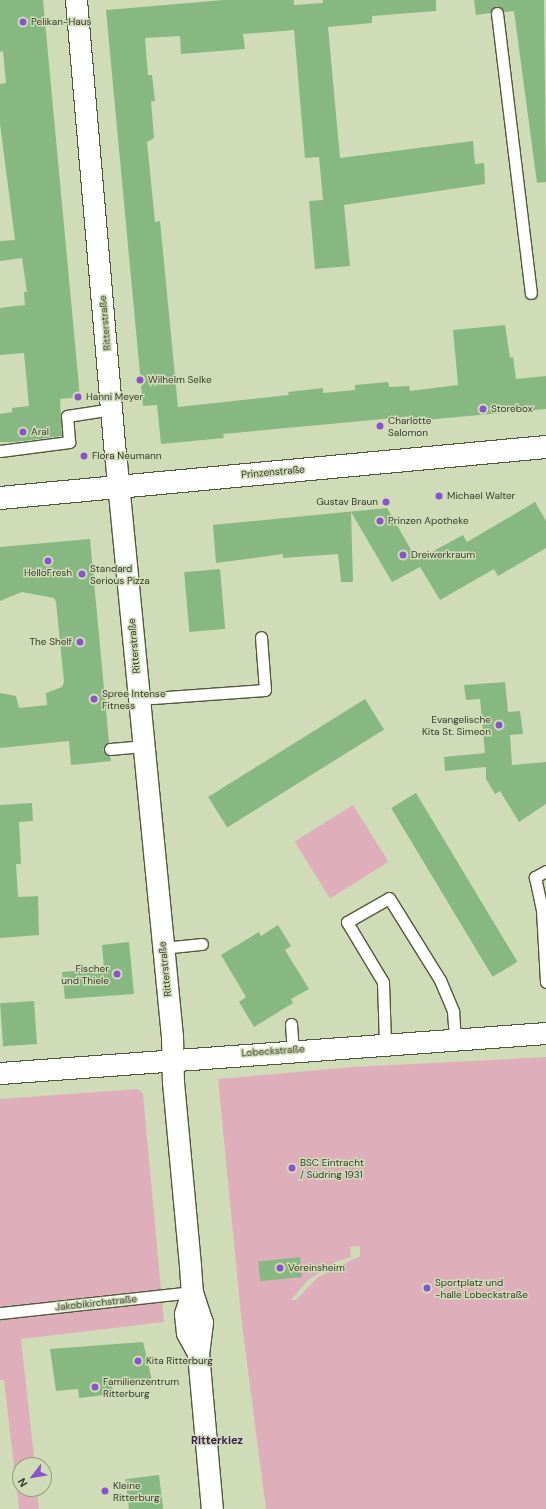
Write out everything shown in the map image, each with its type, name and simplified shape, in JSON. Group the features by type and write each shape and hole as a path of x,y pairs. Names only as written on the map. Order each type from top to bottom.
{"main road":[{"name":"Prinzenstraße","path":"0,498 546,447"}],"street":[{"name":"Ritterstraße","path":"76,0 118,486 163,948 192,1292 186,1314 187,1333 198,1353 212,1509"},
{"name":"Lobeckstraße","path":"0,1073 172,1058 546,1033"}],"lane":[{"path":"497,12 530,293"},
{"path":"0,451 69,442 67,416 112,409"},
{"path":"139,699 265,690 261,637"},
{"path":"110,749 143,746"},
{"path":"546,871 535,877 542,910 546,982"},
{"path":"385,1043 383,982 347,922 389,898 440,980 452,1012 456,1040"},
{"path":"163,948 202,944"},
{"path":"291,1024 293,1050"},
{"name":"Jakobikirchstraße","path":"0,1313 192,1292"}],"shaded area":[{"path":"353,805 389,862 330,898 294,842"},
{"name":"Sportplatz und -halle Lobeckstraße","path":"546,1057 546,1509 266,1509 242,1325 218,1079 354,1067","holes":["360,1246 360,1256 318,1277 296,1300 291,1300 308,1280 336,1262 351,1257 350,1247"]},
{"path":"138,1089 143,1094 164,1322 21,1339 34,1457 13,1457 4,1380 0,1380 0,1099"},
{"path":"18,1497 38,1497 39,1509 19,1509"}],"building":[{"path":"0,0 43,0 80,397 60,399 62,436 15,442 0,442 0,414 12,412 12,408 29,406 24,353 0,355 0,308 25,305 24,292 27,292 22,258 0,261 0,241 15,240 0,124 0,84 6,83 3,51 0,52"},
{"path":"224,0 294,0 294,5 323,3 323,0 436,0 436,11 372,16 372,23 328,27 340,158 473,141 475,164 484,163 485,184 344,205 350,266 315,269 309,201 323,200 319,157 305,158 294,30 243,34 245,49 181,54 180,36 145,38 148,75 152,75 155,101 151,101 154,138 147,142 155,222 160,221 178,407 289,395 288,392 323,388 323,393 355,390 355,385 388,382 389,387 409,386 410,391 458,385 453,330 505,325 510,358 513,357 516,379 546,376 546,409 413,421 413,416 223,434 224,438 161,444 157,405 143,406 106,10"},
{"path":"474,0 544,0 546,182 537,183 514,11 504,12 497,6 490,13 476,15"},
{"path":"535,502 546,521 546,548 498,576 494,569 440,600 420,567 392,582 351,512 353,582 341,582 338,554 283,558 283,554 216,563 213,525 387,508 417,560 463,535 467,542"},
{"name":"The Shelf","path":"90,539 109,742 103,750 110,756 111,761 71,765 69,741 0,748 0,693 16,696 19,708 47,705 46,693 62,687 64,682 56,602 54,598 22,592 0,601 0,547"},
{"path":"220,569 225,629 189,632 184,572"},
{"path":"505,682 508,712 520,711 523,734 510,735 512,765 546,762 546,804 519,822 500,791 495,794 486,779 486,767 445,771 444,757 485,753 480,699 466,700 464,685"},
{"path":"365,699 384,730 227,828 208,797"},
{"path":"416,793 517,962 493,977 391,808"},
{"path":"32,803 33,821 19,822 21,864 16,864 18,897 38,896 39,935 0,938 0,805"},
{"path":"278,925 291,946 285,950 309,989 291,999 293,1003 254,1027 239,1002 246,997 221,955 259,932 261,936"},
{"path":"129,942 134,994 65,999 62,972 104,969 102,945"},
{"path":"34,1001 37,1044 3,1046 0,1003"},
{"name":"Vereinsheim","path":"300,1257 302,1277 260,1281 258,1261"},
{"path":"143,1342 152,1380 112,1384 113,1394 79,1398 78,1389 56,1391 50,1349"},
{"path":"159,1475 163,1509 129,1509 125,1479"}],"place":[{"name":"Pelikan-Haus","path":"23,22"},
{"name":"Wilhelm Selke","path":"140,380"},
{"name":"Hanni Meyer","path":"78,397"},
{"name":"Storebox","path":"483,409"},
{"name":"Charlotte Salomon","path":"380,426"},
{"name":"Aral","path":"23,432"},
{"name":"Flora Neumann","path":"84,456"},
{"name":"Michael Walter","path":"439,496"},
{"name":"Gustav Braun","path":"386,502"},
{"name":"Prinzen Apotheke","path":"380,521"},
{"name":"Dreiwerkraum","path":"403,555"},
{"name":"HelloFresh","path":"48,561"},
{"name":"Standard Serious Pizza","path":"82,574"},
{"name":"The Shelf","path":"80,642"},
{"name":"Spree Intense Fitness","path":"94,699"},
{"name":"Evangelische Kita St. Simeon","path":"499,725"},
{"name":"Fischer und Thiele","path":"117,974"},
{"name":"BSC Eintracht / Südring 1931","path":"292,1168"},
{"name":"Vereinsheim","path":"280,1268"},
{"name":"Sportplatz und -halle Lobeckstraße","path":"427,1288"},
{"name":"Kita Ritterburg","path":"138,1361"},
{"name":"Familienzentrum Ritterburg","path":"95,1387"},
{"name":"Kleine Ritterburg","path":"105,1491"}],"district":[{"name":"Ritterkiez","path":"217,1440"}]}
